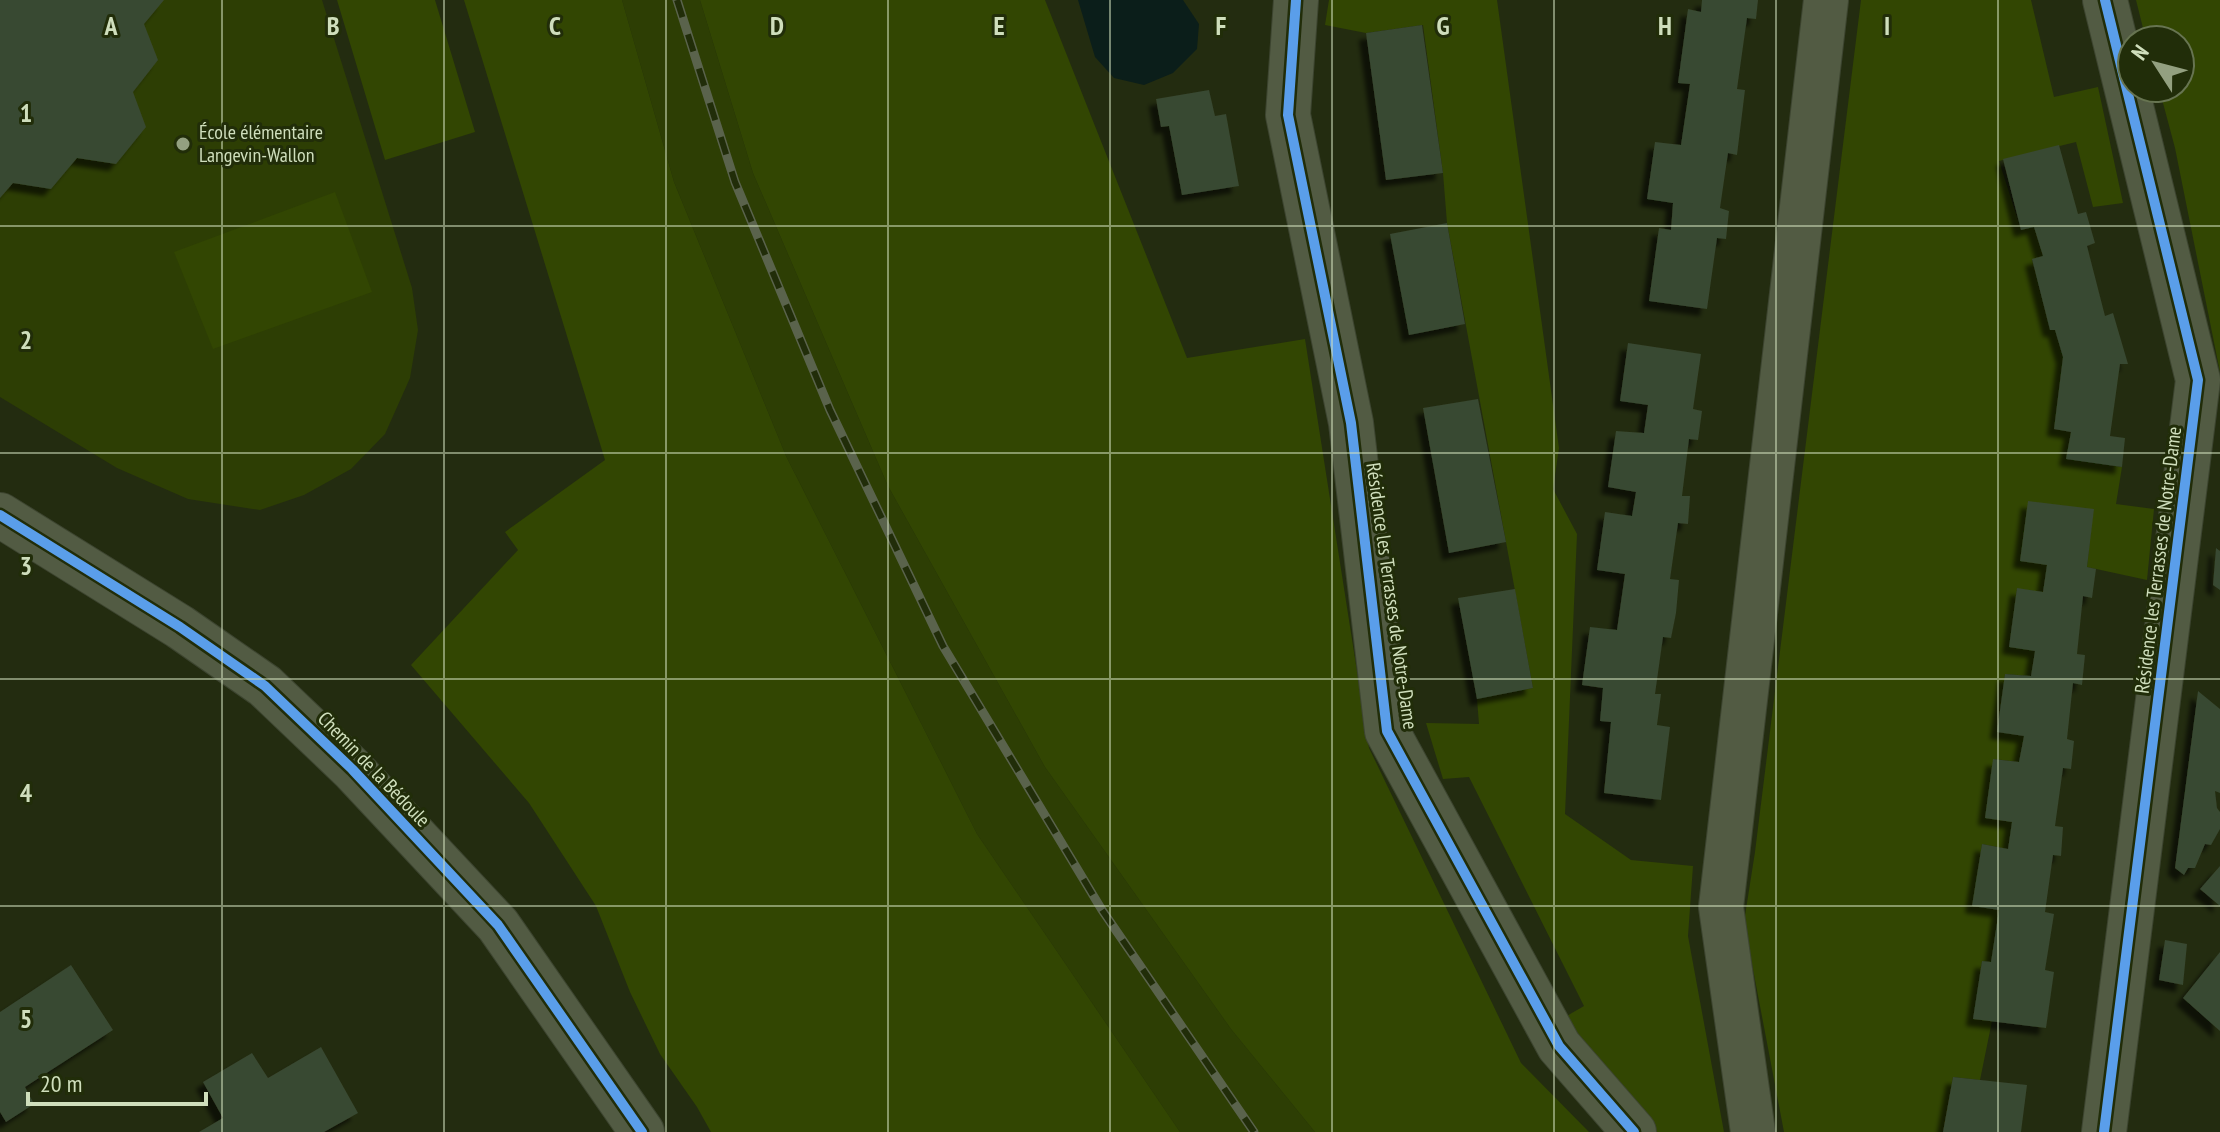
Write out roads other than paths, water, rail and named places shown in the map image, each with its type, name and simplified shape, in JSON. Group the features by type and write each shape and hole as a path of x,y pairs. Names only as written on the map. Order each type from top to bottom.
{"street":[{"name":"Résidence les Terrasses de Notre-Dame","path":"1296,0 1288,115 1351,423 1387,731 1559,1046 1634,1132"},
{"path":"1753,1132 1721,907 1826,0"},
{"name":"Résidence les Terrasses de Notre-Dame","path":"2104,1132 2198,380 2105,0"},
{"name":"Chemin de la Bédoule","path":"0,515 180,627 265,686 352,769 498,925 642,1132"}],"water":[{"path":"1078,0 1183,0 1199,24 1197,49 1173,73 1144,85 1114,78 1095,57"}],"railway":[{"path":"677,0 735,182 830,410 943,646 1102,910 1254,1132"}],"place":[{"name":"École élémentaire Langevin-Wallon","path":"183,144"}]}
